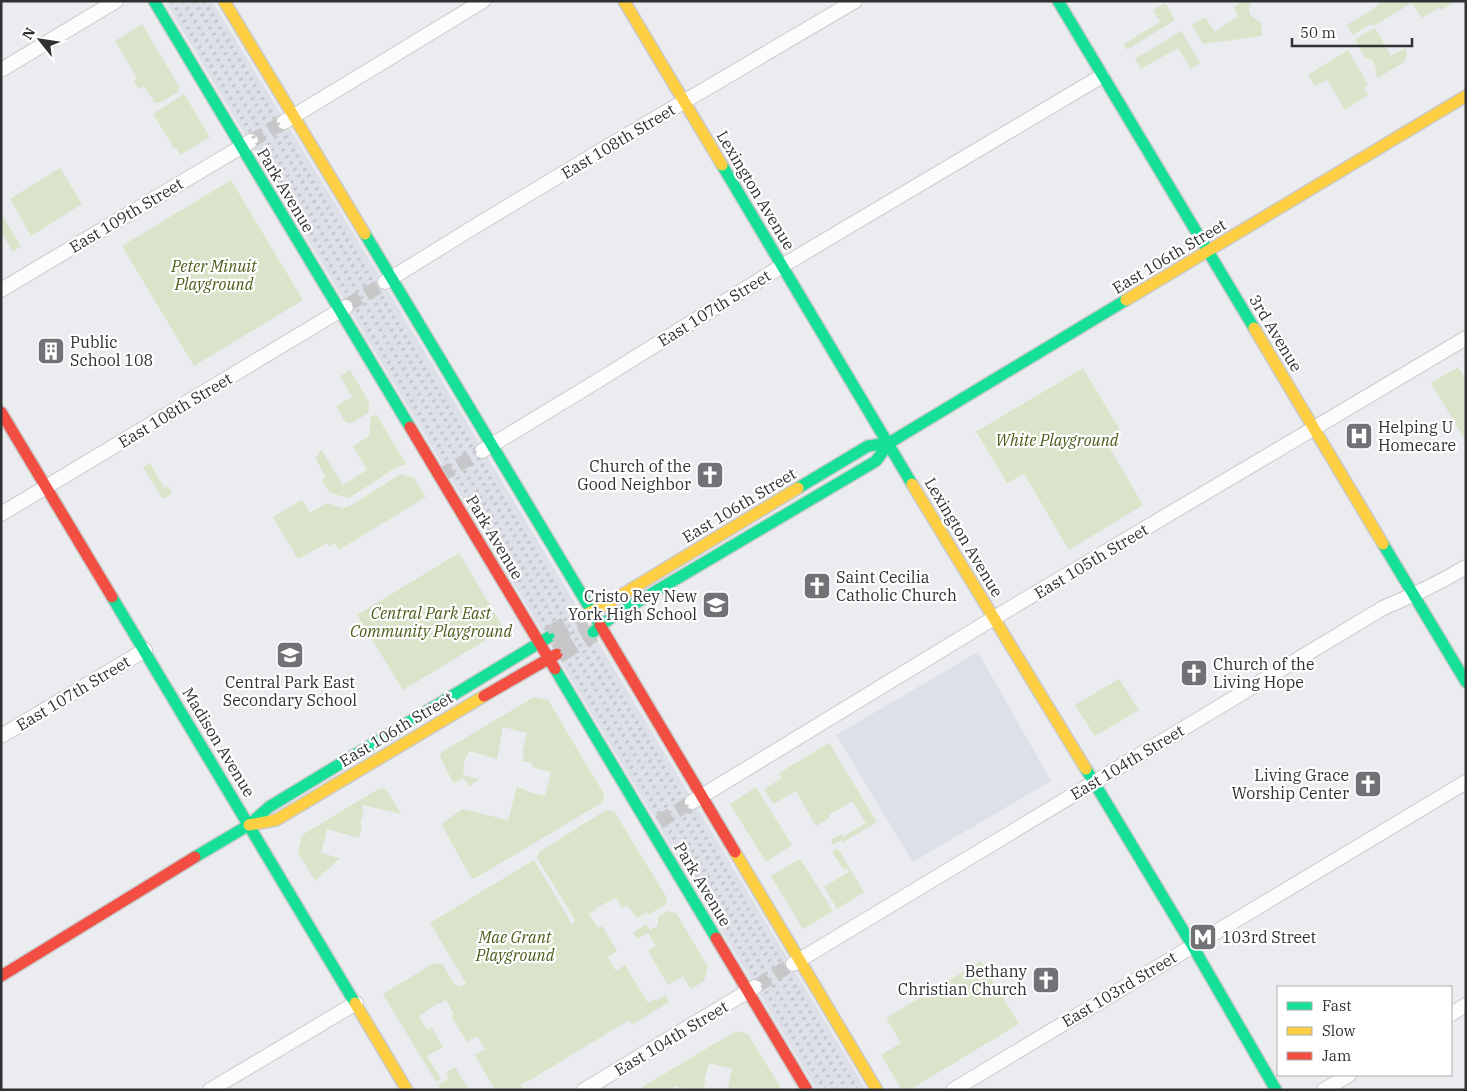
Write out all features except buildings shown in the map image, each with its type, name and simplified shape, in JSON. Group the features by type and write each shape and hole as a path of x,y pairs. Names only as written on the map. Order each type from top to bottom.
{"main road":[{"name":"Park Avenue","path":"154,1 246,144 344,308 433,464 544,640 752,989 807,1090"},
{"path":"224,1 288,119 597,629 697,799 796,962 877,1090"},
{"name":"Lexington Avenue","path":"624,1 888,443 1192,945 1276,1090"},
{"name":"3rd Avenue","path":"1058,1 1466,682"},
{"name":"East 106th Street","path":"587,614 605,605 868,446 888,443 1466,96"},
{"name":"Madison Avenue","path":"1,412 407,1090"},
{"name":"East 106th Street","path":"597,629 612,617 876,461 888,443"},
{"name":"East 106th Street","path":"1,976 249,825 269,807 544,640"},
{"name":"East 106th Street","path":"249,825 276,820 552,656"}],"street":[{"path":"1,70 116,1"},
{"path":"288,119 483,1"},
{"name":"East 108th Street","path":"387,281 474,227 855,1"},
{"name":"East 107th Street","path":"486,448 782,266 1102,76"},
{"name":"East 109th Street","path":"1,290 246,144"},
{"name":"East 108th Street","path":"1,514 344,308"},
{"name":"East 105th Street","path":"697,799 994,618 1466,338"},
{"name":"East 104th Street","path":"796,962 1383,608 1441,582 1466,567"},
{"name":"East 107th Street","path":"1,736 145,650"},
{"name":"East 103rd Street","path":"953,1090 1466,782"},
{"name":"East 104th Street","path":"584,1090 752,989"},
{"path":"210,1090 356,1003"},
{"path":"1452,1013 1466,1005"},
{"path":"1324,1090 1348,1076"}],"shaded area":[{"path":"165,1 212,1 372,264 866,1090 817,1090"},
{"path":"978,652 1051,781 913,862 836,735"}],"green space":[{"path":"1243,1 1251,1 1249,11 1255,19 1261,22 1262,36 1203,44 1192,25 1205,17 1215,32 1238,16 1234,7"},
{"path":"1382,1 1454,2 1422,18 1412,3 1373,26 1371,24 1352,35 1347,25 1372,10"},
{"path":"1165,3 1175,20 1127,50 1124,44 1160,22 1153,10"},
{"path":"142,24 180,88 177,90 178,92 161,102 155,103 144,86 138,89 134,81 137,78 115,41"},
{"path":"1375,28 1391,56 1405,48 1407,54 1404,62 1378,78 1375,74 1376,70 1372,60 1365,58 1355,39"},
{"path":"1181,31 1200,63 1191,69 1178,48 1141,69 1135,59"},
{"path":"1348,50 1368,84 1364,88 1368,95 1345,110 1327,80 1315,86 1308,75"},
{"path":"184,94 210,137 180,155 153,114"},
{"path":"60,168 82,204 31,236 10,199"},
{"name":"Peter Minuit Playground","path":"231,180 303,300 194,366 122,246"},
{"path":"1,213 21,246 13,252 1,232"},
{"path":"1458,367 1466,379 1466,441 1431,383"},
{"name":"White Playground","path":"1083,368 1120,430 1105,440 1143,505 1069,550 1024,474 1007,483 977,433 974,433"},
{"path":"350,370 369,402 368,413 352,423 346,423 336,406 352,397 340,376"},
{"path":"376,414 406,464 395,468 349,498 330,493 322,480 326,477 315,458 321,449 343,485 367,470 353,446 369,436 371,417"},
{"path":"150,463 164,488 168,486 172,494 165,498 162,498 143,467"},
{"path":"401,474 414,478 426,497 339,550 335,543 330,547 327,543 298,559 273,517 302,500 310,513 327,503 343,508 350,506"},
{"name":"Central Park East Community Playground","path":"459,553 504,629 403,690 357,615"},
{"path":"1119,679 1139,710 1095,736 1075,705"},
{"path":"534,697 548,700 604,794 603,802 474,879 470,876 442,824 462,809 508,820 517,787 545,796 551,772 532,767 532,763 522,761 524,753 522,752 527,733 503,727 497,759 469,751 468,755 466,755 463,775 479,779 469,787 464,778 453,783 440,756 442,752"},
{"path":"829,743 877,822 842,843 841,840 833,845 831,840 841,834 842,837 866,823 852,801 829,815 830,818 816,826 796,791 773,804 764,789 782,778 779,773"},
{"path":"756,787 792,845 766,862 730,804"},
{"path":"380,788 386,789 401,814 363,805 362,809 364,810 359,838 327,829 321,853 340,858 315,881 298,852 302,835"},
{"name":"Mae Grant Playground","path":"606,810 614,811 667,898 665,905 648,915 647,912 637,918 627,905 622,908 616,898 596,908 589,914 598,928 602,926 617,951 608,957 616,971 625,965 648,1003 655,999 656,1001 665,995 669,1002 632,1025 629,1020 526,1081 521,1085 523,1089 495,1090 475,1055 485,1049 477,1036 467,1042 451,1016 454,1014 446,1000 419,1016 427,1030 432,1028 443,1047 427,1056 441,1079 436,1082 383,994 434,963 443,965 454,984 461,987 466,983 430,923 534,860 572,924 574,923 575,920 537,858 539,852"},
{"path":"836,849 839,850 864,892 837,909 824,887 850,871 847,868 844,870 832,852"},
{"path":"800,859 833,911 803,929 771,876"},
{"path":"667,911 676,913 708,967 704,981 691,989 683,976 668,985 648,951 656,946 648,933 637,939 633,933 646,924 650,930 658,925 658,917"},
{"path":"981,961 1019,1024 909,1090 902,1090 881,1055 901,1043 886,1018"},
{"path":"736,1031 748,1034 782,1090 726,1090 732,1069 709,1063 703,1090 690,1090 675,1086 673,1090 641,1090 642,1087"},
{"path":"455,1067 469,1090 441,1090 438,1085 449,1078 446,1073"}],"tunnel":[{"path":"251,141 284,122"},
{"path":"348,305 383,284"},
{"path":"440,476 482,451"},
{"path":"549,637 583,616"},
{"path":"557,654 593,632"},
{"path":"659,822 692,802"},
{"path":"757,986 792,964"}],"railway":[{"path":"172,1 825,1090"},
{"path":"183,1 836,1090"},
{"path":"194,1 847,1090"},
{"path":"204,1 857,1090"}],"traffic: fast":[{"path":"154,1 410,427"},
{"path":"1058,1 1254,328"},
{"path":"722,165 912,484"},
{"path":"365,234 600,625"},
{"path":"798,488 868,446 889,443 1126,300"},
{"path":"593,632 612,617 876,461 889,443"},
{"path":"1383,544 1466,682"},
{"path":"112,597 355,1003"},
{"path":"195,857 249,825 269,807 549,637"},
{"path":"555,669 716,938"},
{"path":"1086,769 1192,945 1276,1090"}],"traffic: slow":[{"path":"224,1 365,234"},
{"path":"624,1 722,165"},
{"path":"1126,300 1466,96"},
{"path":"1254,328 1383,544"},
{"path":"912,484 1086,769"},
{"path":"583,616 605,605 798,488"},
{"path":"249,825 276,820 484,696"},
{"path":"735,852 877,1090"},
{"path":"355,1003 407,1090"}],"traffic: jam":[{"path":"1,412 112,597"},
{"path":"410,427 555,669"},
{"path":"600,625 735,852"},
{"path":"484,696 557,654"},
{"path":"1,976 195,857"},
{"path":"716,938 807,1090"}],"place":[{"name":"Public School 108","path":"51,351"},
{"name":"Helping U Homecare","path":"1359,436"},
{"name":"Church of the Good Neighbor","path":"710,475"},
{"name":"Saint Cecilia Catholic Church","path":"817,586"},
{"name":"Cristo Rey New York High School","path":"716,605"},
{"name":"Central Park East Secondary School","path":"290,655"},
{"name":"Church of the Living Hope","path":"1194,673"},
{"name":"Living Grace Worship Center","path":"1368,784"},
{"name":"103rd Street","path":"1203,937"},
{"name":"Bethany Christian Church","path":"1046,980"}]}
